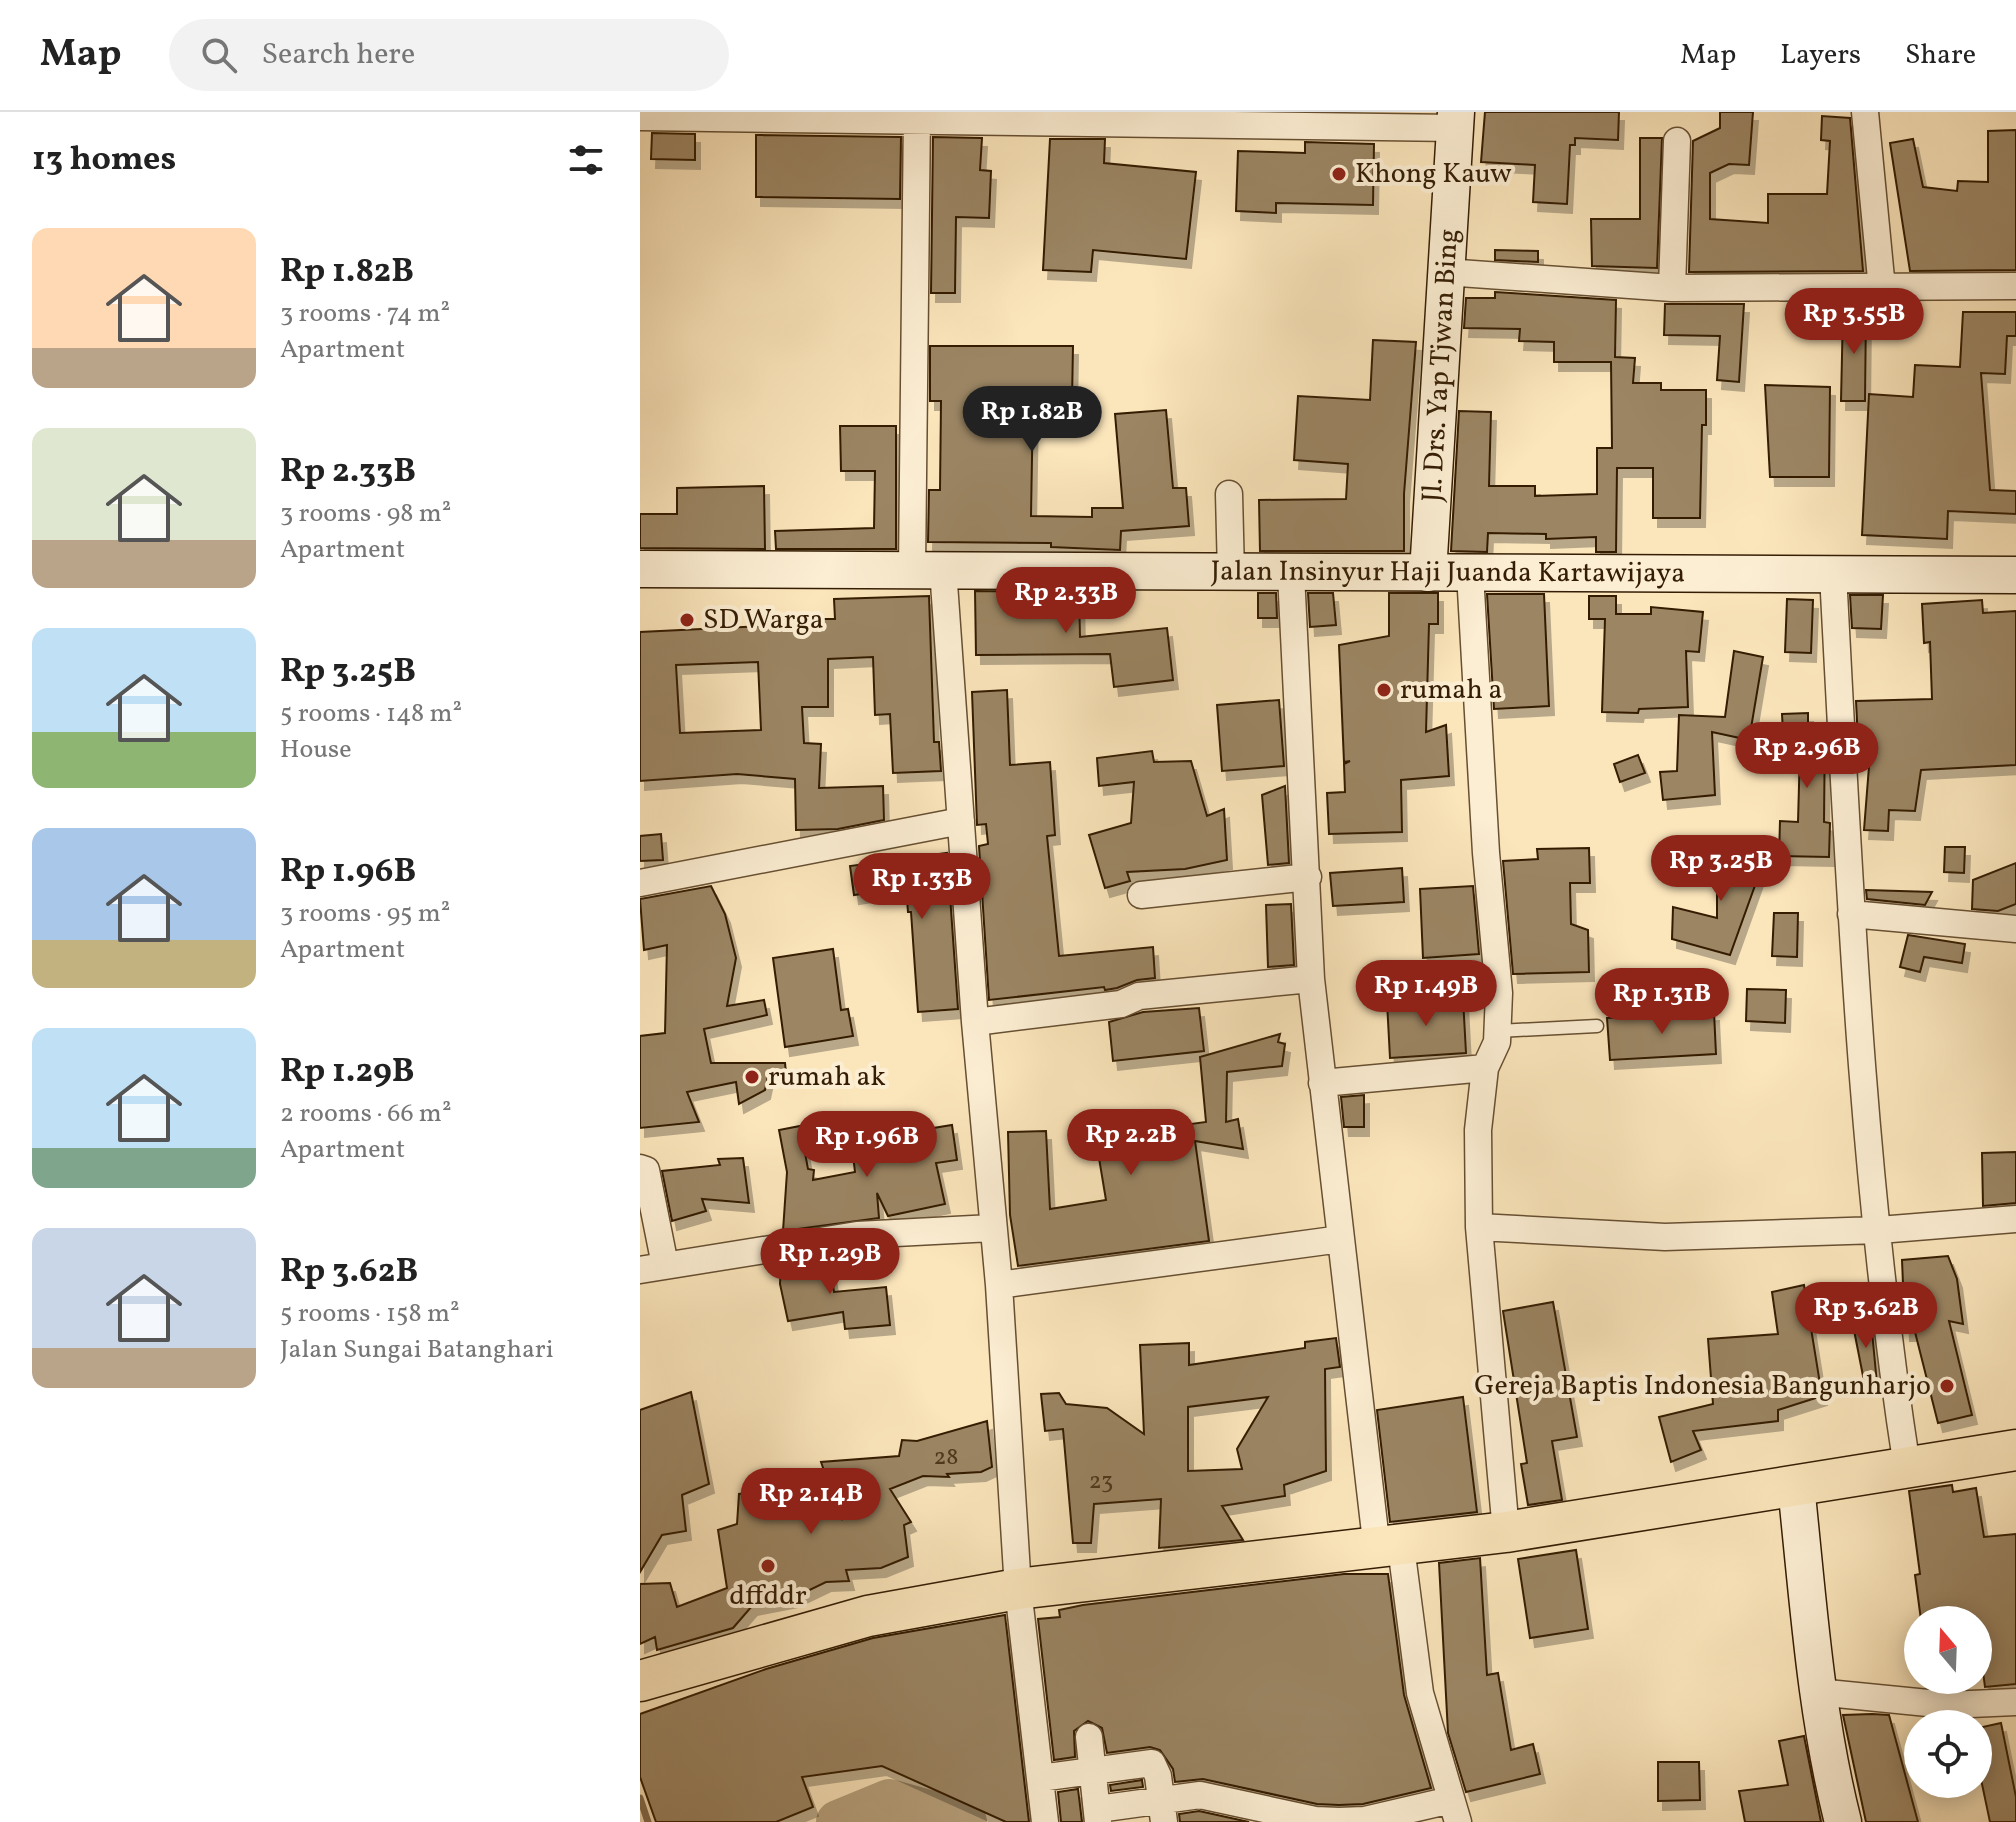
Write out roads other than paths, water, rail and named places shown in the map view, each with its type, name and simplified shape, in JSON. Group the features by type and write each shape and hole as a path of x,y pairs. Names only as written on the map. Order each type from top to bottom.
{"main road":[{"name":"Jl. Drs. Yap Tjwan Bing","path":"1428,573 1455,120"},
{"name":"Jalan Insinyur Haji Juanda Kartawijaya","path":"640,569 928,569 1231,574 2016,575"},
{"path":"640,1681 868,1616 1018,1589 1389,1548 1907,1467 2015,1456"},
{"path":"1796,1486 1817,1692 1828,1766 1843,1822"}],"street":[{"path":"1865,112 1882,289"},
{"path":"640,117 1455,120"},
{"path":"917,117 928,569 961,821 975,1022 999,1285 1018,1589 1045,1822"},
{"path":"1672,288 1677,141"},
{"path":"1445,272 1672,288 2016,286"},
{"path":"1229,494 1231,574"},
{"path":"1470,573 1486,853 1499,993 1497,1042 1485,1068 1478,1130 1479,1227 1506,1532"},
{"path":"1089,1737 1098,1816 1163,1811 1203,1795 1282,1818 1365,1820 1454,1811 1420,1693 1389,1548 1341,1239 1311,979 1291,574"},
{"path":"1833,574 1851,914 1879,1230 1907,1467"},
{"path":"640,883 961,821"},
{"path":"1141,895 1308,877"},
{"path":"1851,914 2016,929"},
{"path":"975,1022 1121,1004 1139,996 1311,979"},
{"path":"1322,1083 1485,1068"},
{"path":"640,1168 646,1170 653,1267 857,1235 992,1228"},
{"path":"1479,1227 1665,1237 1879,1230 2016,1219"},
{"path":"999,1285 1341,1239"},
{"path":"1817,1692 1948,1705 2016,1702"},
{"path":"1040,1778 1152,1763 1163,1811"}],"lane":[{"path":"1498,1031 1597,1026"}],"waterway":[{"path":"640,1798 648,1822"},
{"path":"838,1822 889,1801 965,1822"}],"place":[{"name":"Khong Kauw","path":"1339,174"},
{"name":"SD Warga","path":"687,620"},
{"name":"rumah a","path":"1384,690"},
{"name":"rumah ak","path":"752,1077"},
{"name":"Gereja Baptis Indonesia Bangunharjo","path":"1947,1386"},
{"name":"dffddr","path":"768,1566"}]}
